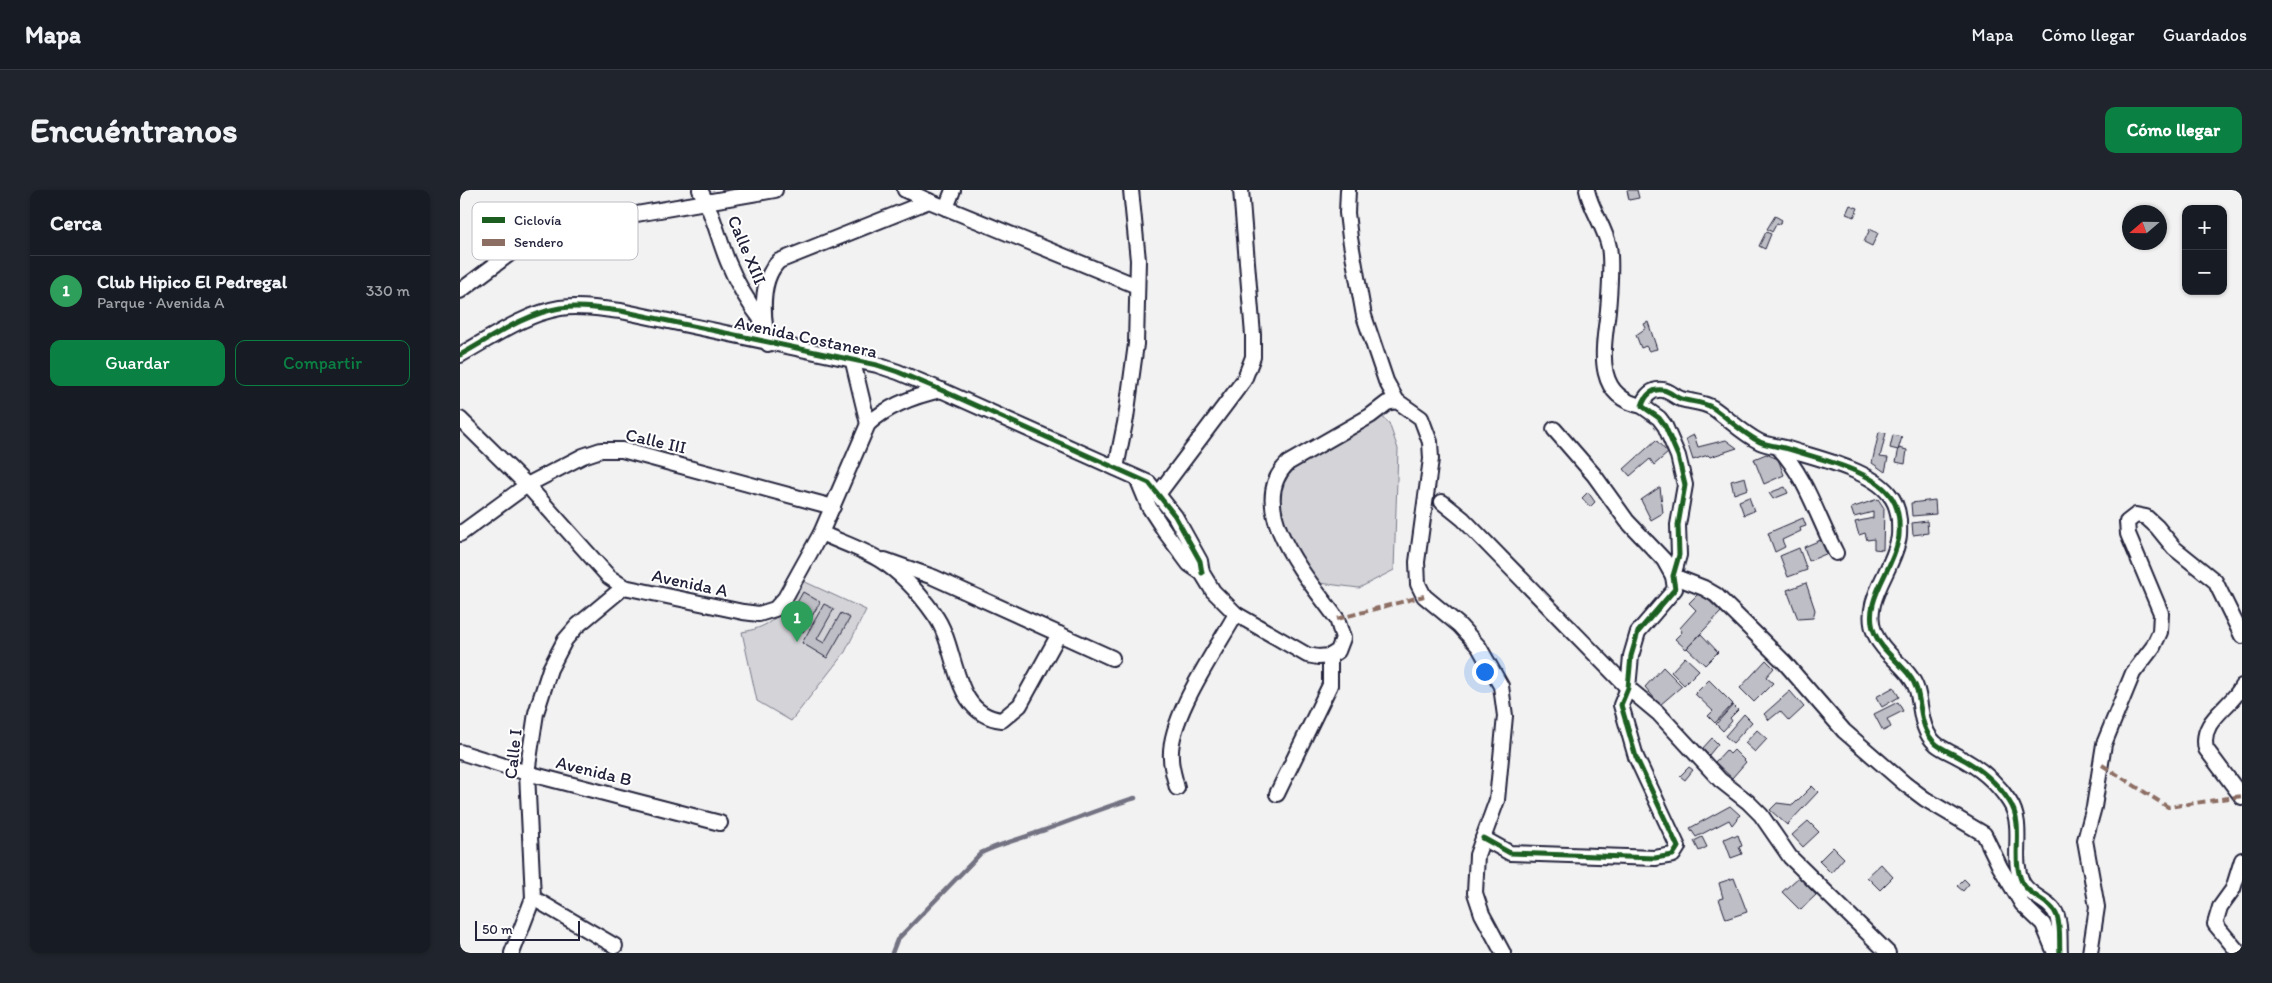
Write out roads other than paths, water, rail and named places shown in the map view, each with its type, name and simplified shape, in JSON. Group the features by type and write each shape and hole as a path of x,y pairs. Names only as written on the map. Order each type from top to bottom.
{"street":[{"name":"Calle XIII","path":"700,190 707,203 728,263 750,306 764,322"},
{"path":"638,214 775,190"},
{"path":"905,190 1137,286"},
{"path":"946,208 953,190"},
{"path":"1116,468 1126,418 1136,344 1138,260 1131,190"},
{"path":"1159,493 1244,380 1253,357 1253,335 1241,190"},
{"path":"1348,190 1347,213 1350,238 1364,316 1386,381 1397,401 1421,418 1430,442 1431,459 1417,562 1418,584 1424,596 1459,625 1479,647 1501,686 1505,716 1497,800 1477,855 1475,894 1482,914 1503,953"},
{"path":"1587,190 1609,248 1608,296 1603,338 1605,374 1610,386 1619,396 1628,403 1642,406 1659,418 1665,426 1678,456 1685,485 1678,525 1679,555 1673,576"},
{"path":"768,344 764,322 768,280 773,267 779,261 929,201"},
{"path":"460,292 502,260"},
{"name":"Avenida Costanera","path":"460,355 534,316 560,308 587,307 621,311 898,372 1149,483 1159,493 1175,516 1200,561 1202,573"},
{"path":"853,362 868,424 880,414 900,403 916,396 941,390"},
{"path":"1642,406 1644,399 1653,391 1667,391 1680,398 1712,408 1731,424 1760,441 1836,464 1876,482 1889,493 1898,508 1899,539 1885,578 1872,603 1870,617 1875,634 1886,651 1907,674 1916,689 1918,705 1925,727 1934,742 1980,769 1994,782 2011,803 2018,822 2017,862 2020,876 2028,891 2051,907 2056,914 2059,928 2060,953"},
{"path":"1137,478 1149,507 1166,533 1189,564 1202,573 1213,591 1236,614 1307,655 1330,656 1338,651 1343,638 1341,628 1338,619 1287,548 1277,525 1273,505 1275,483 1278,473 1288,464 1370,416 1387,403 1397,401"},
{"name":"Avenida A","path":"460,419 527,485 597,564 624,587 759,614 775,609 785,598 821,533 868,424"},
{"path":"1483,838 1510,853 1655,858 1673,855 1678,847 1636,757 1621,704 1628,688 1631,656 1638,632 1675,589 1673,576 1664,560 1628,521 1594,475 1554,429"},
{"path":"1778,447 1791,460 1806,487 1836,553"},
{"name":"Calle III","path":"460,534 527,485 583,456 601,450 622,450 833,507"},
{"path":"1442,502 1463,519 1628,688 1658,713 1720,780 1761,815 1790,857 1888,953"},
{"path":"2090,953 2097,907 2085,840 2094,808 2104,744 2133,673 2153,647 2160,632 2160,613 2128,534 2126,522 2130,518 2136,515 2146,517 2174,548 2215,582 2242,636"},
{"path":"821,533 880,560 911,585 935,614 950,643 958,680 969,702 988,718 1002,720 1020,705 1059,634"},
{"path":"880,560 895,562 933,577 1112,658"},
{"path":"1673,576 1704,588 1716,595 1785,664 1844,731 1925,799 1984,834 2000,867 2022,904 2043,924 2055,953"},
{"name":"Calle I","path":"512,953 533,898 527,773 536,713 550,669 565,640 577,626 624,587"},
{"path":"1177,788 1170,758 1173,732 1181,712 1236,614"},
{"path":"1277,794 1330,685 1330,656"},
{"path":"2242,686 2213,719 2206,731 2204,740 2206,749 2242,797"},
{"name":"Avenida B","path":"460,752 527,773 720,823"},
{"path":"2239,953 2215,924 2220,907 2233,890 2242,860"},
{"path":"533,898 615,946"}],"waterway":[{"path":"892,953 897,940 981,853 1135,798"}],"place":[{"name":"Club Hipico El Pedregal","path":"797,642"}]}
